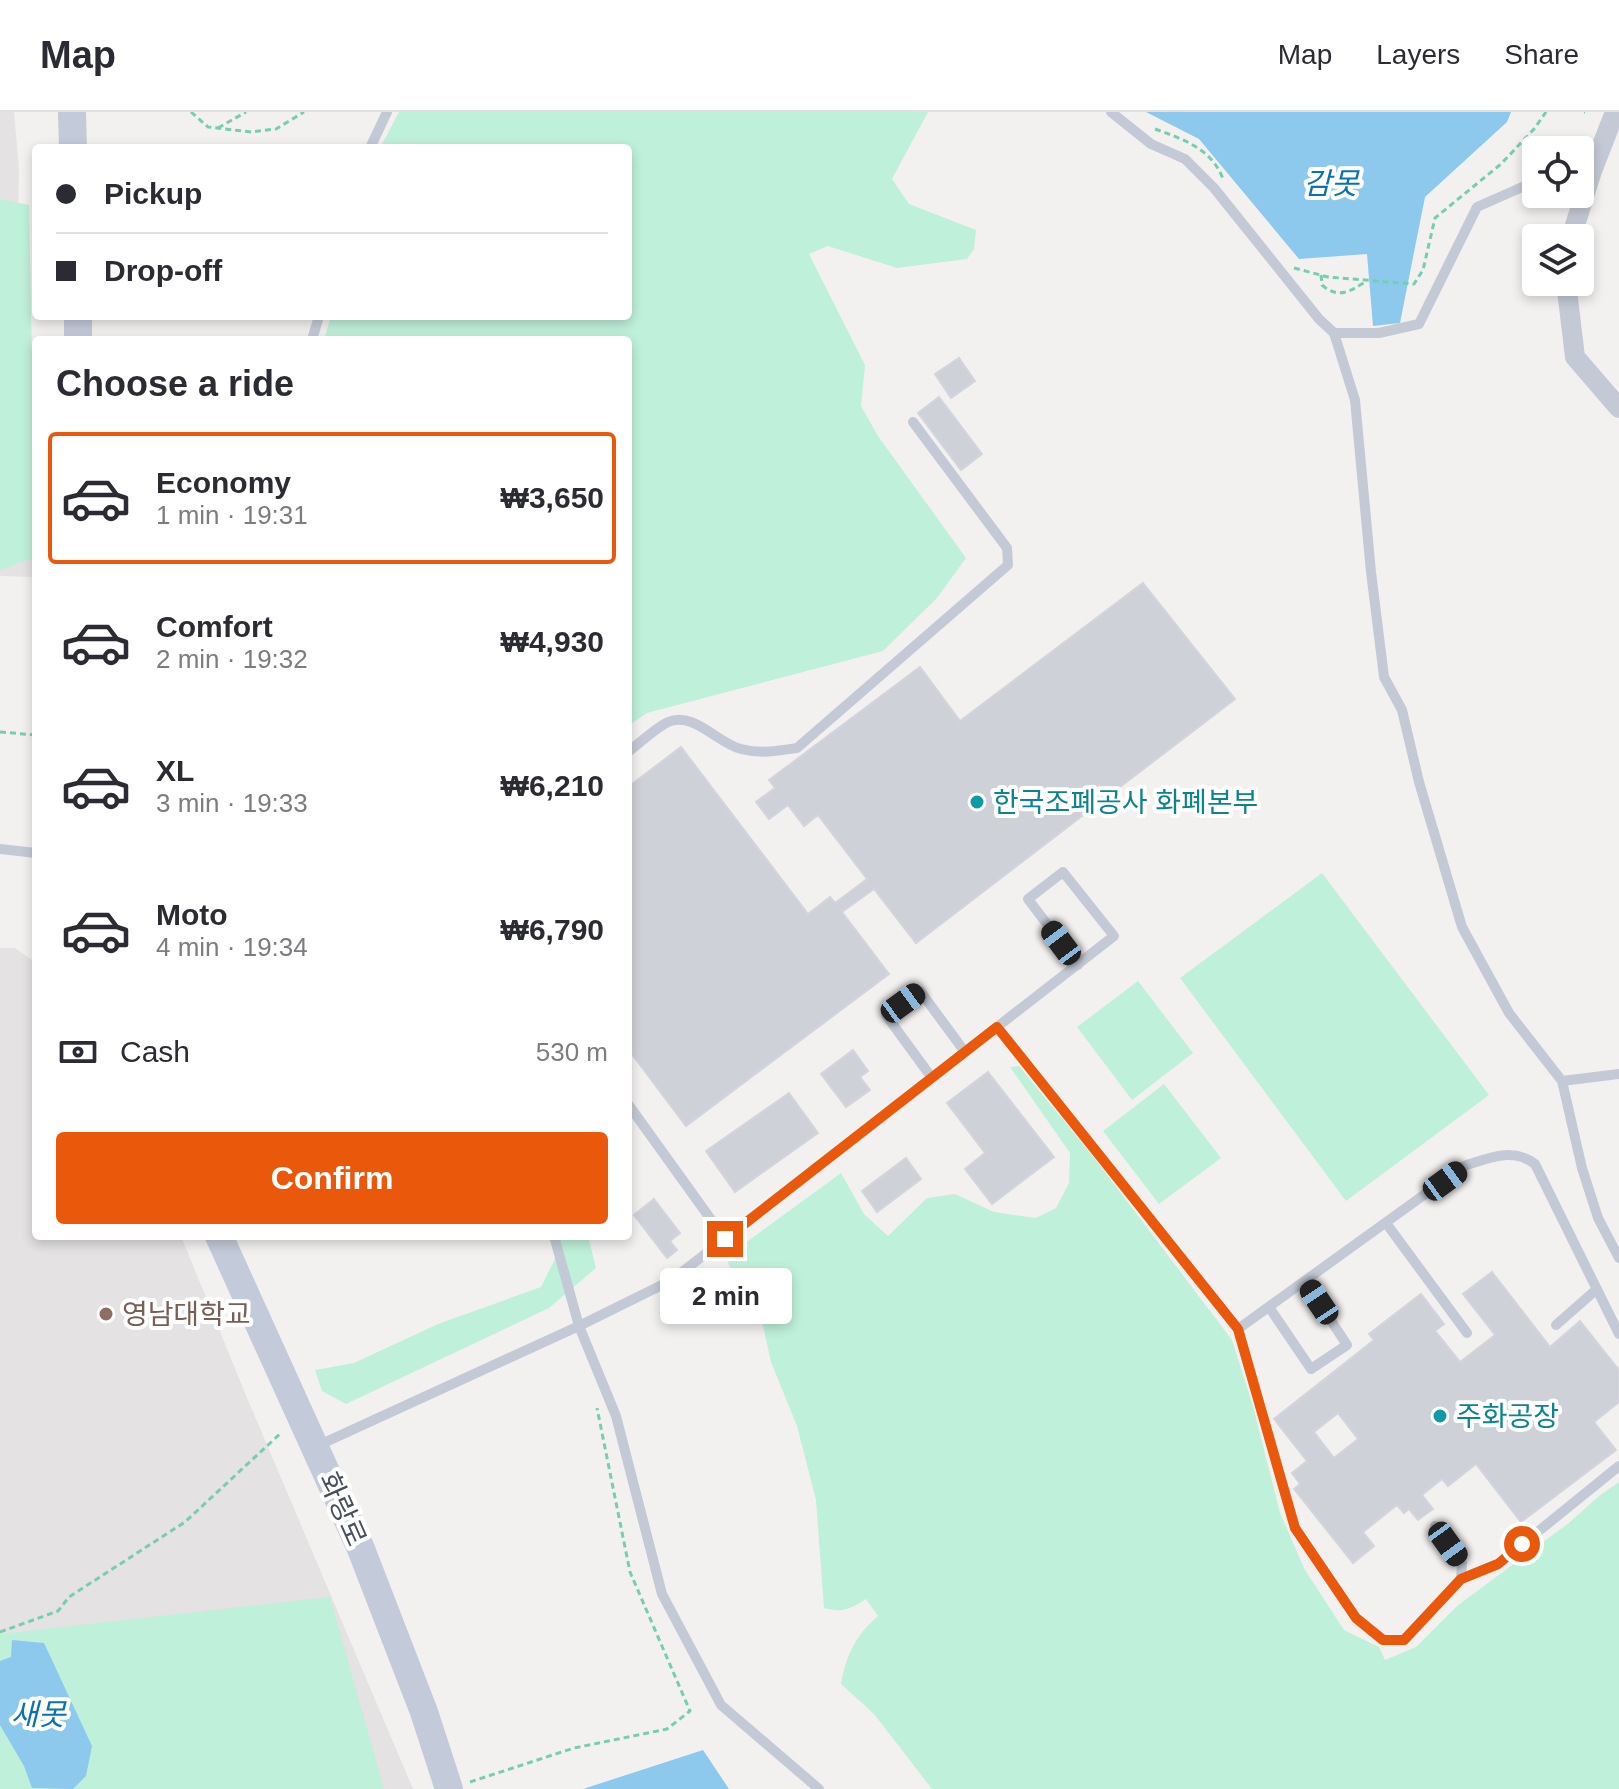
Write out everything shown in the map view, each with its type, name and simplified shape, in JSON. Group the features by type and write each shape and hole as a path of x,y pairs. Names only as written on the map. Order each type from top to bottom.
{"street":[{"path":"72,112 73,144"},
{"path":"1594,155 1615,112"},
{"path":"1568,296 1575,357 1619,408"},
{"name":"화랑로","path":"221,1240 367,1564 424,1712 449,1789"}],"lane":[{"path":"372,144 387,112"},
{"path":"1111,112 1151,144 1185,159 1214,188 1319,319 1334,333 1355,400 1384,677 1402,710 1419,782 1462,927 1509,1013 1562,1081 1582,1168 1594,1205 1619,1258"},
{"path":"1334,333 1379,333 1419,324 1477,207 1522,187"},
{"path":"632,749 668,722 684,720 701,726 723,743 743,750 772,752 797,748 1008,565 1007,548 913,422"},
{"path":"0,849 32,853"},
{"path":"315,1446 579,1326 668,1282 725,1239 1078,965 1114,936 1063,872 1028,899 1078,965"},
{"path":"932,1078 886,1015 920,991 965,1052"},
{"path":"997,1027 1238,1329 1295,1528 1356,1618 1383,1640 1404,1640 1461,1579 1498,1564 1619,1466"},
{"path":"1562,1081 1619,1074"},
{"path":"632,1110 725,1239"},
{"path":"1238,1329 1464,1166 1507,1154 1525,1156 1535,1164 1619,1334"},
{"path":"1386,1223 1467,1333"},
{"path":"555,1240 579,1326 616,1416 662,1594 721,1705 819,1789"},
{"path":"1269,1307 1311,1369 1347,1345 1305,1281"},
{"path":"1556,1325 1597,1289"},
{"path":"1435,1526 1462,1563 1461,1579"}],"path":[{"path":"191,112 208,127 251,132 276,129 304,112"},
{"path":"218,128 246,112"},
{"path":"1321,275 1322,285 1337,294 1346,294 1365,282 1414,284"},
{"path":"0,732 32,735"},
{"path":"449,1789 574,1748 667,1729 690,1711 630,1572 593,1398"},
{"path":"0,1632 58,1611 69,1597 185,1522 282,1432"}],"shaded area":[{"path":"0,112 14,112 19,170 15,403 32,551 32,577 0,576"},
{"name":"영남대학교","path":"0,948 15,948 32,960 32,1240 183,1240 413,1789 0,1789"}],"green space":[{"path":"399,112 928,112 892,179 909,204 976,230 974,249 967,259 897,268 828,246 809,254 865,365 861,406 878,436 966,558 937,598 883,651 647,713 632,723 632,336 325,336 330,320 632,320 632,144 382,144"},
{"path":"0,199 29,205 32,558 0,570"},
{"path":"1322,873 1489,1095 1346,1201 1180,978"},
{"path":"1138,981 1193,1053 1132,1100 1077,1027"},
{"path":"1019,1066 1095,1159 1232,1340 1253,1406 1280,1513 1305,1570 1344,1630 1379,1647 1385,1660 1416,1647 1457,1606 1619,1482 1619,1789 932,1789 874,1714 841,1684 853,1646 878,1616 866,1599 846,1609 824,1608 816,1500 797,1426 771,1362 761,1317 734,1278 726,1257 841,1173 864,1214 888,1236 927,1198 955,1194 994,1212 1036,1218 1056,1208 1069,1183 1070,1153 1010,1067"},
{"path":"1164,1084 1221,1158 1159,1204 1103,1131"},
{"path":"555,1240 589,1240 596,1268 549,1308 346,1404 322,1391 315,1370 354,1363 438,1324 541,1287 558,1253"},
{"path":"330,1597 384,1789 0,1789 0,1634"}],"water":[{"name":"감못","path":"1146,112 1511,112 1507,122 1425,197 1400,323 1373,326 1367,254 1299,259 1199,139"},
{"name":"새못","path":"12,1640 44,1643 92,1746 86,1776 73,1789 32,1788 24,1766 0,1725 0,1661 11,1657"},
{"path":"703,1750 729,1789 583,1789"}],"building":[{"path":"959,358 975,381 951,398 935,374"},
{"path":"939,397 982,454 961,470 918,413"},
{"path":"1143,583 1235,699 916,943 874,889 842,912 889,974 686,1126 632,1054 632,784 681,747 808,914 830,897 835,903 867,879 818,815 804,826 788,805 769,819 756,802 775,788 769,780 920,667 960,721"},
{"path":"853,1050 868,1071 860,1077 870,1090 846,1107 821,1074"},
{"path":"988,1072 1054,1157 992,1204 965,1169 985,1153 947,1103"},
{"path":"789,1093 818,1133 735,1192 706,1151"},
{"path":"906,1158 921,1179 877,1212 862,1191"},
{"path":"654,1199 680,1233 670,1241 677,1250 667,1258 634,1215"},
{"name":"주화공장","path":"1492,1272 1550,1347 1580,1321 1619,1370 1619,1402 1594,1422 1616,1450 1521,1522 1476,1464 1448,1486 1442,1479 1422,1495 1433,1509 1418,1520 1409,1509 1404,1513 1397,1505 1363,1532 1374,1546 1353,1563 1294,1489 1300,1484 1292,1473 1307,1461 1274,1419 1374,1340 1369,1334 1421,1294 1444,1324 1435,1331 1460,1362 1495,1335 1463,1294","holes":["1338,1413 1358,1439 1334,1458 1314,1432"]}],"place":[{"name":"한국조폐공사 화폐본부","path":"977,802"},
{"name":"영남대학교","path":"106,1314"},
{"name":"주화공장","path":"1440,1416"}],"route":[{"path":"725,1239 997,1027 1238,1329 1295,1528 1356,1618 1383,1640 1404,1640 1461,1579 1498,1564 1522,1544"}]}
